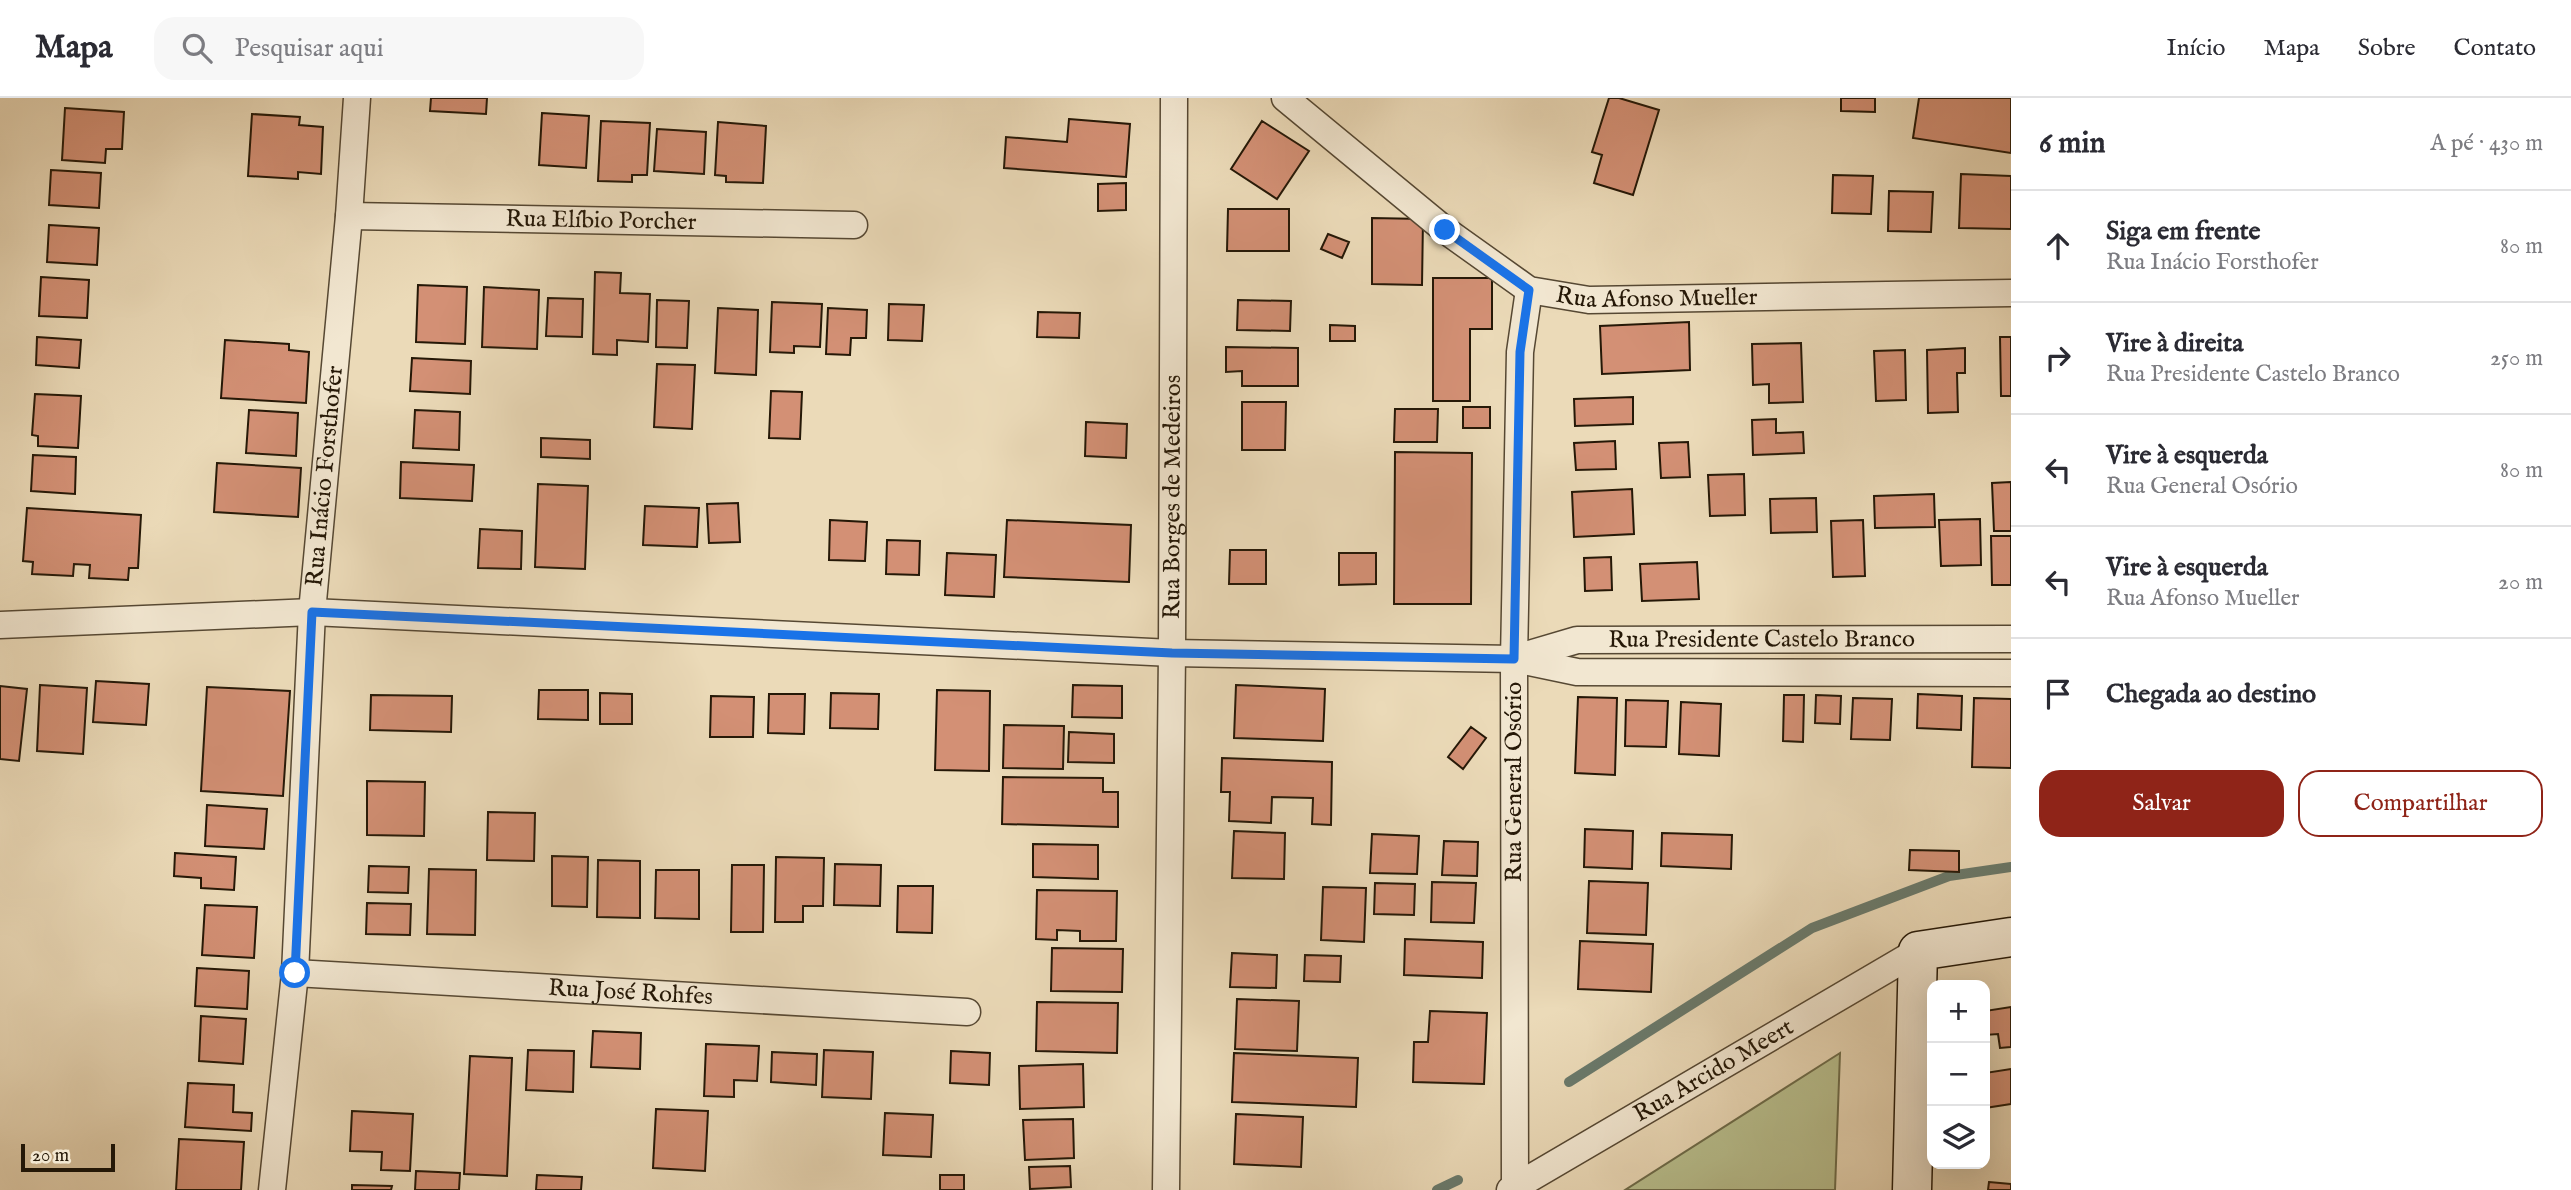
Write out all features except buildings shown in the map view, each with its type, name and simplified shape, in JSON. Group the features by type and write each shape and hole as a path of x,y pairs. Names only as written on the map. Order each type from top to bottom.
{"street":[{"name":"Rua Inácio Forsthofer","path":"272,1190 295,973 312,612 349,216 357,98"},
{"name":"Rua Borges de Medeiros","path":"1166,1190 1174,98"},
{"name":"Rua Afonso Mueller","path":"1285,98 1445,230 1529,290 1589,300 2011,293"},
{"name":"Rua Elíbio Porcher","path":"349,216 853,225"},
{"name":"Rua General Osório","path":"1513,1189 1514,659 1520,352 1529,290"},
{"name":"Rua Presidente Castelo Branco","path":"0,625 312,612 1172,653 1514,659 1577,672 2011,673"},
{"name":"Rua Presidente Castelo Branco","path":"1514,659 1577,640 2011,639"},
{"path":"1912,1190 1918,951 2011,937"},
{"name":"Rua Arcido Meert","path":"1513,1189 1918,951"},
{"name":"Rua José Rohfes","path":"295,973 967,1012"}],"green space":[{"path":"1840,1053 1835,1190 1625,1190"}],"waterway":[{"path":"1569,1082 1812,928 1949,876 2011,867"},
{"path":"1437,1190 1458,1180"}],"route":[{"path":"295,973 312,612 1172,653 1514,659 1520,352 1529,290 1445,230"}]}
